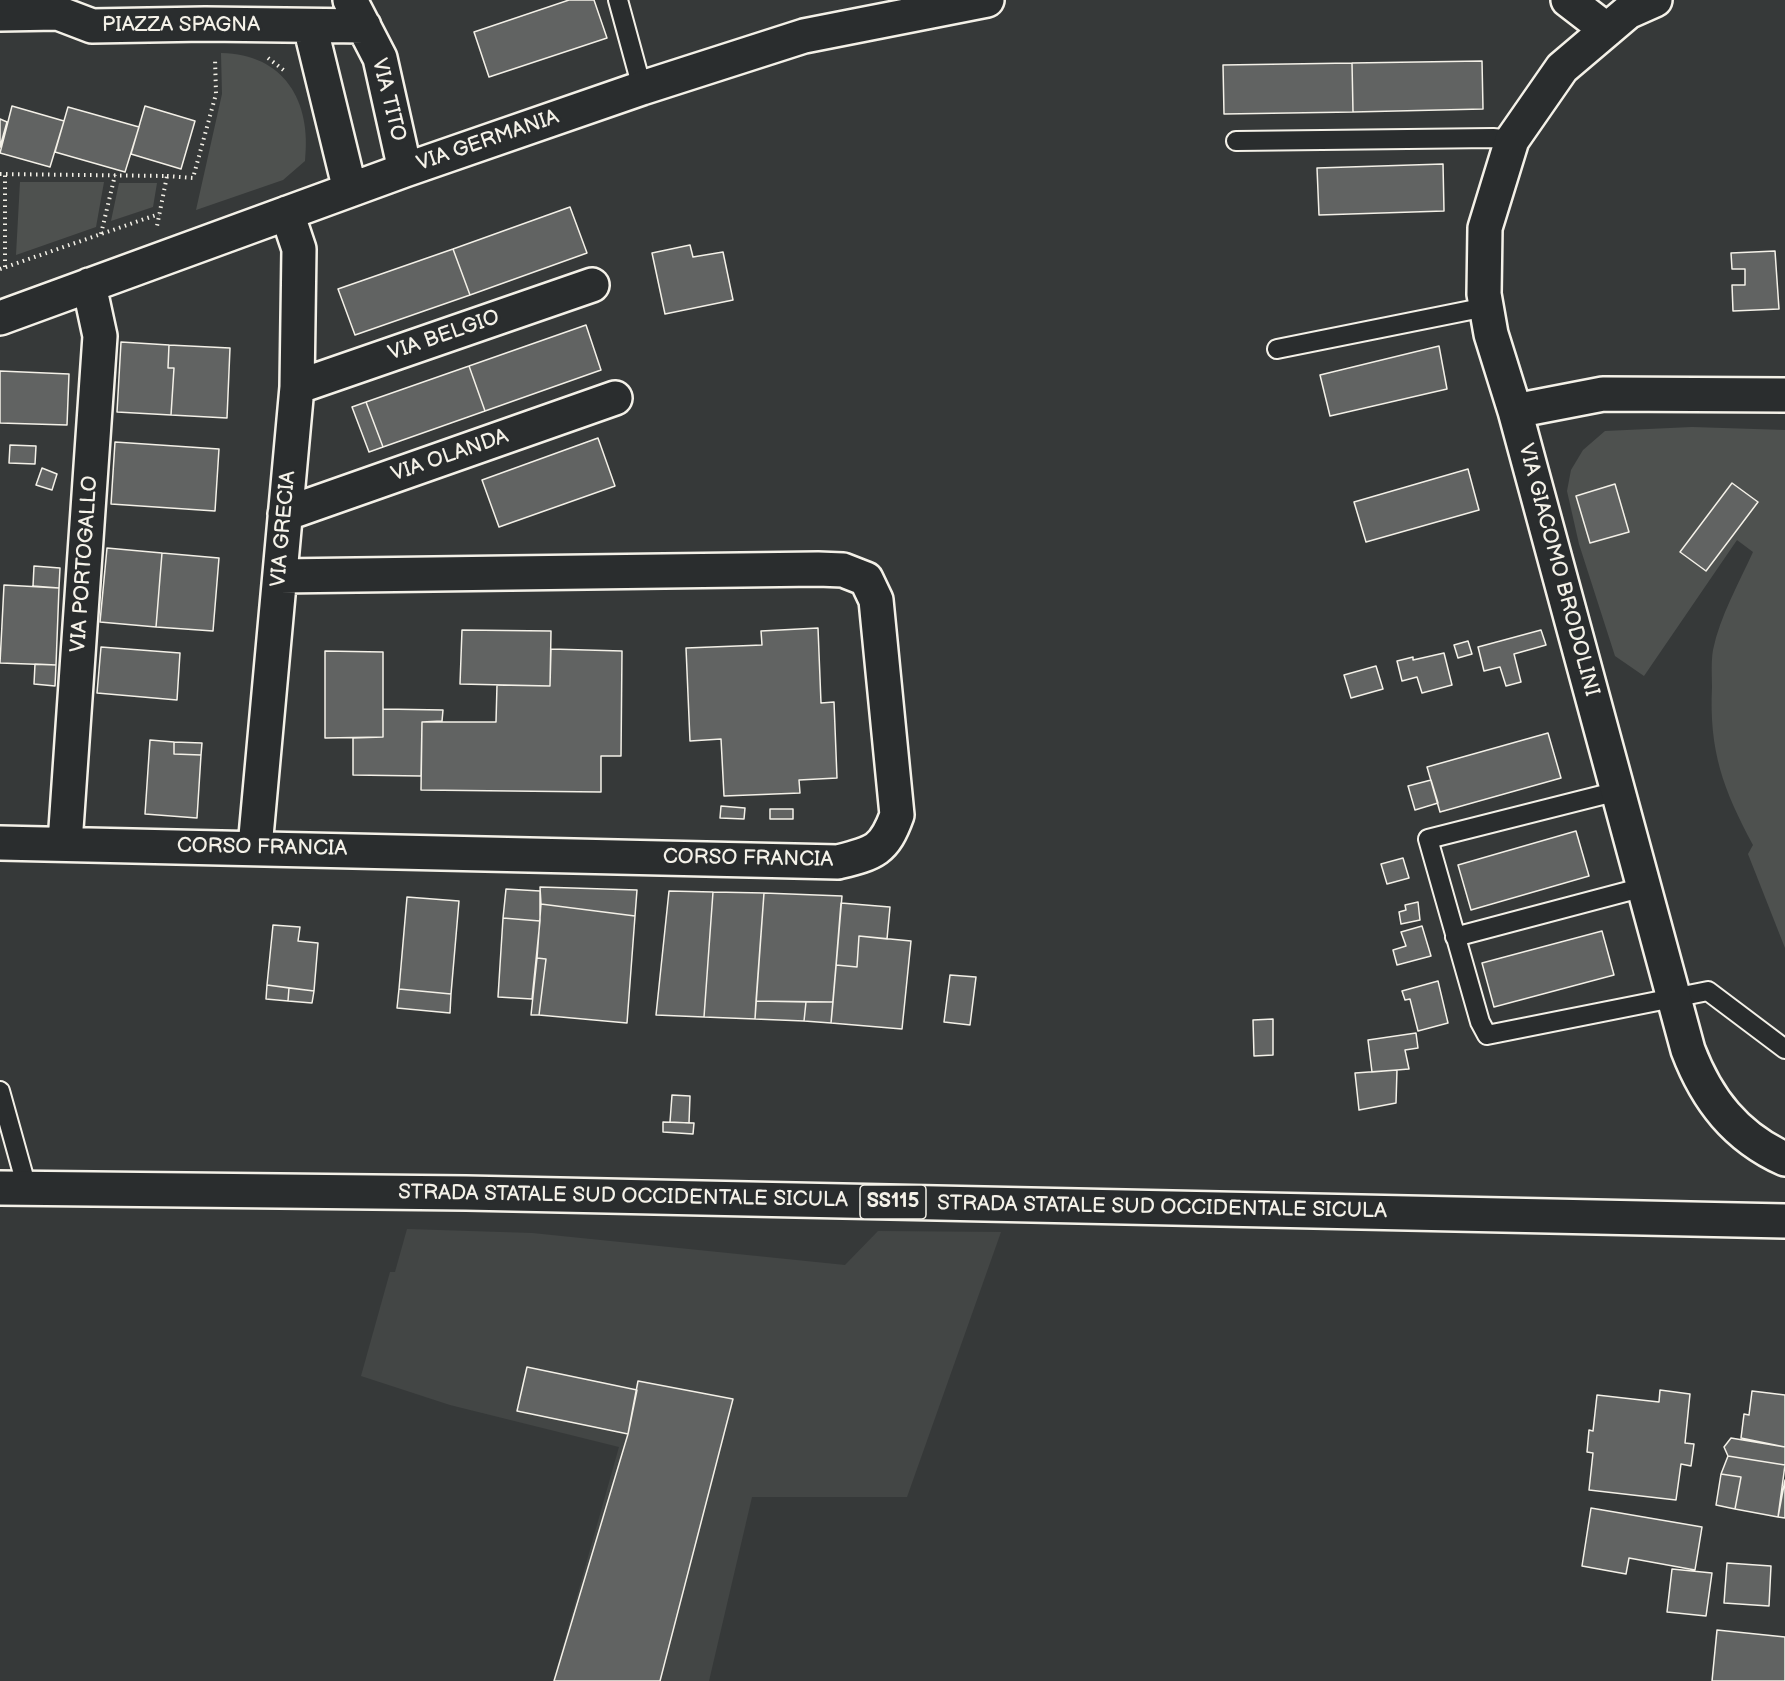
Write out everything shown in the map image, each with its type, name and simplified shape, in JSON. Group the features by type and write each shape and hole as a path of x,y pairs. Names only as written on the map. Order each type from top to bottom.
{"street":[{"name":"VIA GERMANIA","path":"0,318 405,170 642,88 804,36 987,0"},
{"path":"1568,0 1630,10"},
{"name":"VIA GIACOMO BRODOLINI","path":"1630,10 1562,68 1512,140 1485,228 1484,294 1491,334 1515,411 1688,1050 1710,1098 1746,1137 1785,1159"},
{"name":"PIAZZA SPAGNA","path":"0,14 58,13 92,26 210,12 310,26 357,13"},
{"name":"VIA TITO","path":"357,13 380,58 405,170"},
{"path":"310,26 350,190"},
{"name":"VIA GRECIA","path":"255,848 297,387 299,249 287,213"},
{"name":"VIA PORTOGALLO","path":"66,843 100,336 89,285"},
{"name":"VIA BELGIO","path":"297,387 592,285"},
{"path":"1515,411 1604,394 1785,395"},
{"name":"VIA OLANDA","path":"285,514 615,398"},
{"name":"CORSO FRANCIA","path":"0,843 838,862 869,855 889,838 897,815 876,600 866,579 843,570 280,576"},
{"name":"STRADA STATALE SUD OCCIDENTALE SICULA","path":"13,1188 466,1193 1785,1221"}],"lane":[{"path":"618,0 642,88"},
{"path":"1236,141 1493,138 1512,140"},
{"path":"1277,349 1486,308"},
{"path":"1618,791 1428,839 1480,1022 1487,1035 1708,991 1785,1049"},
{"path":"1455,937 1644,887"},
{"path":"0,1091 13,1188"}],"path":[{"path":"264,55 290,78"},
{"path":"160,213 2,268 3,174 193,178 216,94 215,56"},
{"path":"101,234 115,175"},
{"path":"166,226 155,230 167,176"}],"shaded area":[{"path":"221,53 243,55 262,62 277,72 289,85 304,119 305,161 283,180 196,210 222,94"},
{"path":"20,182 104,182 96,227 16,255"},
{"path":"119,183 157,183 153,207 111,221"},
{"path":"1692,427 1785,430 1785,948 1748,854 1753,845 1726,787 1713,731 1713,650 1725,612 1753,552 1737,540 1644,676 1615,656 1579,544 1567,491 1571,470 1583,450 1605,431"},
{"path":"407,1229 532,1233 845,1265 878,1231 1001,1232 907,1497 752,1497 709,1681 553,1681 619,1447 450,1405 361,1376 390,1272 395,1272"}],"building":[{"path":"569,0 594,0 607,38 489,77 474,32"},
{"path":"1482,61 1483,109 1353,112 1352,63"},
{"path":"1352,63 1353,112 1224,114 1223,65"},
{"path":"12,106 64,121 50,167 0,153"},
{"path":"145,106 195,121 181,169 131,154"},
{"path":"68,107 139,127 125,172 55,152"},
{"path":"0,119 7,122 0,147"},
{"path":"1443,164 1444,211 1319,215 1317,168"},
{"path":"570,207 587,253 470,295 453,249"},
{"path":"690,245 693,257 723,252 733,300 665,314 652,253"},
{"path":"453,249 470,295 355,335 338,289"},
{"path":"1775,251 1779,309 1733,311 1732,285 1745,285 1745,269 1732,269 1731,253"},
{"path":"586,325 601,370 485,411 469,366"},
{"path":"121,342 169,345 168,368 174,368 171,415 117,412"},
{"path":"169,345 230,348 227,418 171,415 174,368 168,368"},
{"path":"1439,346 1447,389 1330,416 1320,375"},
{"path":"469,366 485,411 383,447 366,402"},
{"path":"0,371 69,374 67,425 0,423"},
{"path":"366,402 383,447 369,452 352,407"},
{"path":"598,438 615,486 499,527 482,480"},
{"path":"115,442 219,449 215,511 111,504"},
{"path":"10,445 36,446 35,464 9,463"},
{"path":"42,468 57,474 52,490 36,485"},
{"path":"1468,469 1479,510 1366,542 1354,502"},
{"path":"1732,483 1758,502 1706,571 1680,552"},
{"path":"1615,484 1629,532 1590,543 1576,496"},
{"path":"107,548 162,553 156,627 100,622"},
{"path":"162,553 219,558 213,631 156,627"},
{"path":"34,566 60,568 59,588 33,586"},
{"path":"4,585 59,588 56,665 0,663"},
{"path":"818,628 821,703 834,702 837,778 799,780 800,793 724,796 721,739 690,741 686,648 762,645 761,631"},
{"path":"462,630 551,631 550,686 460,684"},
{"path":"1541,630 1546,645 1514,654 1521,682 1506,686 1500,667 1484,671 1478,647"},
{"path":"1468,641 1472,654 1458,658 1454,645"},
{"path":"101,647 180,653 177,700 97,693"},
{"path":"551,649 622,651 621,756 601,756 601,792 421,790 422,722 496,722 497,685 550,686"},
{"path":"325,651 383,652 383,737 325,738"},
{"path":"1444,653 1452,685 1422,693 1417,677 1402,681 1397,661"},
{"path":"35,664 56,665 55,686 34,684"},
{"path":"1376,666 1383,689 1351,698 1344,675"},
{"path":"383,709 443,710 442,721 422,722 421,776 353,775 353,738 383,737"},
{"path":"1548,733 1561,778 1440,812 1427,767"},
{"path":"150,740 174,742 174,754 201,755 197,818 145,814"},
{"path":"174,742 202,743 201,755 174,754"},
{"path":"1431,780 1438,803 1415,810 1408,786"},
{"path":"721,806 745,808 744,819 720,818"},
{"path":"770,809 793,809 793,819 770,819"},
{"path":"1576,831 1589,876 1471,910 1458,865"},
{"path":"1403,858 1409,878 1387,884 1381,864"},
{"path":"540,887 637,890 635,916 541,904"},
{"path":"506,889 540,891 540,921 503,918"},
{"path":"669,891 713,892 704,1017 656,1015"},
{"path":"713,892 764,893 755,1019 704,1017"},
{"path":"764,893 842,896 833,1002 756,1001"},
{"path":"407,897 459,901 451,994 399,989"},
{"path":"1418,902 1420,920 1401,924 1399,912 1406,910 1405,905"},
{"path":"841,903 890,907 887,939 859,936 857,967 836,965"},
{"path":"541,904 635,916 627,1023 539,1015 546,959 537,958"},
{"path":"503,918 540,921 532,999 498,997"},
{"path":"273,925 300,927 298,941 318,943 314,991 267,985"},
{"path":"1422,926 1431,956 1397,965 1393,950 1406,946 1401,932"},
{"path":"1602,931 1614,975 1494,1007 1482,963"},
{"path":"859,936 911,941 902,1029 831,1023 836,965 857,967"},
{"path":"537,958 546,959 539,1015 531,1015"},
{"path":"950,975 976,977 970,1025 944,1022"},
{"path":"1438,981 1448,1023 1418,1031 1410,999 1405,1000 1402,991"},
{"path":"267,985 289,988 288,1001 266,999"},
{"path":"289,988 314,991 312,1003 288,1001"},
{"path":"399,989 451,994 450,1013 397,1008"},
{"path":"756,1001 806,1002 804,1021 755,1019"},
{"path":"806,1002 833,1002 831,1023 804,1021"},
{"path":"1273,1019 1273,1055 1254,1056 1253,1020"},
{"path":"1416,1033 1418,1048 1405,1050 1409,1069 1372,1072 1368,1040"},
{"path":"1397,1070 1396,1103 1359,1110 1355,1073"},
{"path":"672,1095 690,1096 689,1123 670,1122"},
{"path":"663,1122 694,1123 693,1134 663,1132"},
{"path":"527,1367 637,1390 628,1434 517,1411"},
{"path":"638,1381 733,1399 660,1681 554,1681 628,1434"},
{"path":"1660,1390 1690,1394 1685,1443 1694,1444 1691,1466 1681,1464 1676,1500 1589,1490 1593,1453 1587,1452 1589,1430 1593,1431 1597,1395 1659,1402"},
{"path":"1752,1391 1785,1395 1785,1447 1741,1438 1744,1414 1749,1415"},
{"path":"1731,1438 1785,1447 1785,1465 1728,1456 1724,1447"},
{"path":"1728,1456 1785,1465 1778,1517 1735,1509 1741,1477 1721,1474"},
{"path":"1721,1474 1741,1477 1735,1509 1716,1505"},
{"path":"1785,1480 1785,1518 1778,1517"},
{"path":"1591,1508 1702,1527 1695,1570 1629,1558 1626,1574 1582,1566"},
{"path":"1727,1563 1771,1566 1769,1606 1724,1603"},
{"path":"1672,1569 1712,1573 1706,1616 1667,1612"},
{"path":"1717,1630 1785,1637 1785,1681 1712,1681"}]}
